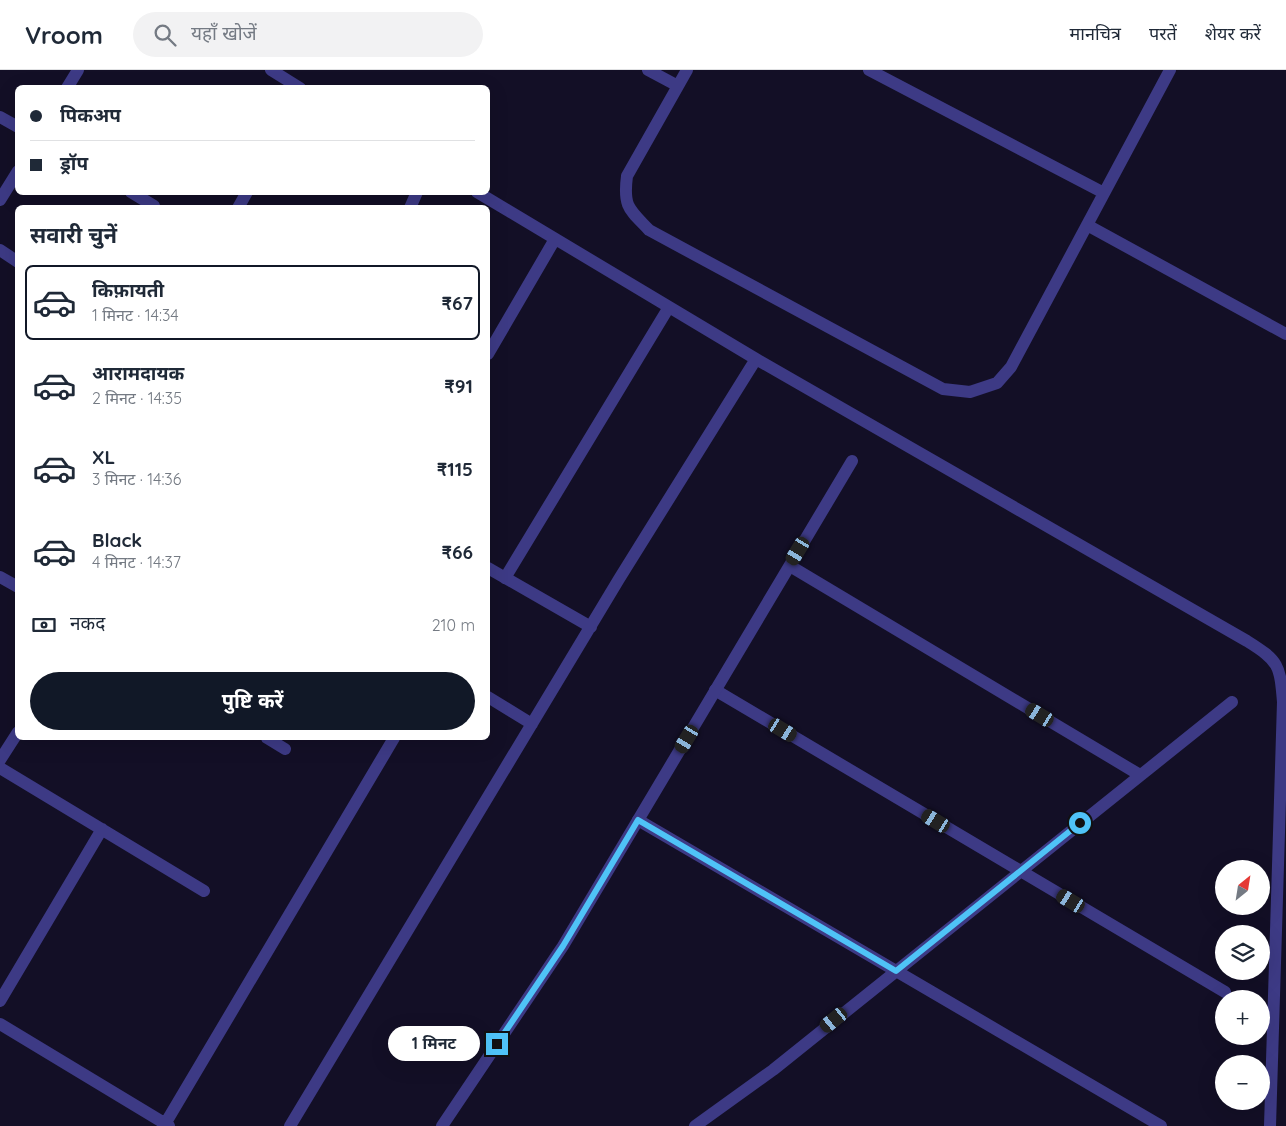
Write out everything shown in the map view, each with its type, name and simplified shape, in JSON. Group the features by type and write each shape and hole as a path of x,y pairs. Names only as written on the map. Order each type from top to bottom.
{"street":[{"path":"69,85 78,70"},
{"path":"271,70 295,85"},
{"path":"648,70 678,86"},
{"path":"687,70 626,176 624,195 629,209 649,230 943,389 970,392 997,384 1011,367 1170,70"},
{"path":"869,70 1104,193"},
{"path":"0,117 15,125"},
{"path":"0,200 15,176"},
{"path":"136,195 152,205"},
{"path":"482,195 756,359 1247,641 1266,653 1277,664 1282,685 1283,702 1270,1126"},
{"path":"1087,225 1286,334"},
{"path":"490,351 555,239"},
{"path":"0,250 15,260"},
{"path":"505,578 669,307"},
{"path":"290,1126 591,626 756,359"},
{"path":"442,1126 563,946 852,461"},
{"path":"790,566 1140,775"},
{"path":"490,569 591,626"},
{"path":"0,577 15,583"},
{"path":"716,690 1222,990"},
{"path":"490,698 532,724"},
{"path":"695,1126 772,1070 1232,702"},
{"path":"0,760 15,737"},
{"path":"269,740 285,749"},
{"path":"0,1024 160,1123 393,740"},
{"path":"0,768 204,891"},
{"path":"638,820 1161,1126"},
{"path":"0,1001 102,829"}],"route":[{"path":"497,1044 563,946 638,820 896,971 1080,823"}]}
